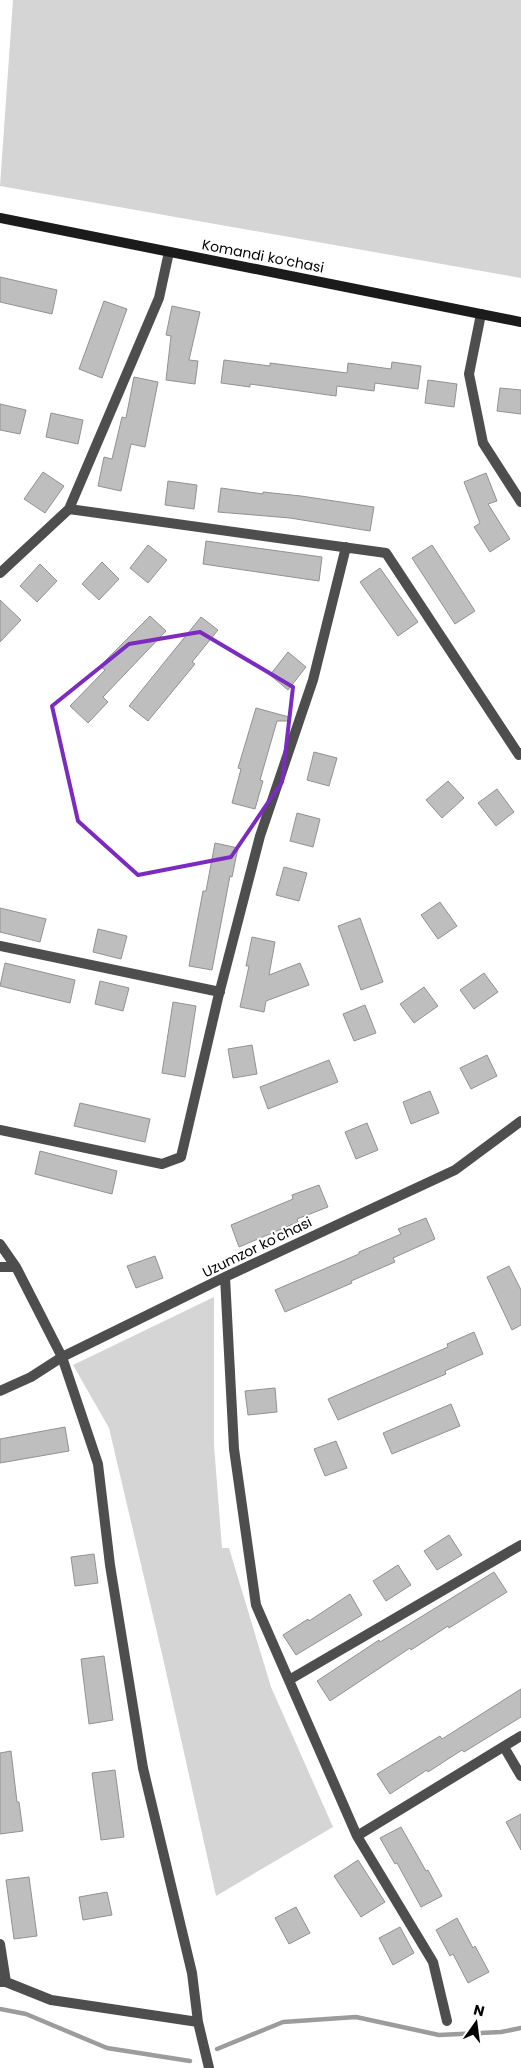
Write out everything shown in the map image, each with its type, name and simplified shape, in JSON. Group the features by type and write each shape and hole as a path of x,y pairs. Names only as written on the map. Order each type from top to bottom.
{"main road":[{"name":"Komandi ko‘chasi","path":"0,218 521,322"}],"street":[{"path":"0,573 69,509 159,298 169,252"},
{"path":"481,314 469,374 483,443 521,502"},
{"path":"69,509 386,553 519,755 521,753"},
{"path":"0,1130 162,1164 182,1157 220,992 260,836 313,680 346,547"},
{"path":"0,946 220,992"},
{"name":"Uzumzor ko'chasi","path":"0,1391 31,1377 62,1357 225,1277 455,1170 521,1121"},
{"path":"0,1244 16,1267 62,1357 98,1464 110,1565 144,1768 192,1974 198,2022 209,2068"},
{"path":"0,1267 16,1267"},
{"path":"225,1277 234,1449 256,1605 357,1836 433,1962 447,2021"},
{"path":"289,1680 521,1544"},
{"path":"357,1836 521,1736"},
{"path":"504,1747 521,1776"},
{"path":"0,1944 3,1982 51,2000 198,2022"}],"highlighted area":[{"path":"200,632 293,687 282,782 231,857 138,875 78,821 52,706 129,644"}],"shaded area":[{"path":"13,0 521,0 521,278 0,186"},
{"path":"214,1297 214,1445 222,1548 229,1548 271,1687 333,1827 216,1896 109,1428 73,1365"}],"building":[{"path":"0,277 57,290 52,314 0,302"},
{"path":"104,301 127,309 102,378 79,369"},
{"path":"172,306 200,312 189,360 198,361 195,384 166,380 171,336 166,335"},
{"path":"224,360 270,366 270,363 347,373 348,363 391,369 392,362 421,366 418,389 375,383 374,391 337,386 336,396 250,384 250,387 221,383"},
{"path":"134,377 158,382 145,447 131,444 121,491 98,486 104,457 112,459 122,417 126,418"},
{"path":"428,380 457,384 454,407 425,403"},
{"path":"500,388 521,390 521,414 497,411"},
{"path":"0,404 26,410 20,434 0,430"},
{"path":"51,413 83,420 78,444 46,437"},
{"path":"43,472 64,486 45,513 24,499"},
{"path":"486,473 497,501 488,504 510,539 490,552 474,527 480,523 464,482"},
{"path":"168,481 197,485 194,509 165,505"},
{"path":"221,488 263,494 263,492 301,496 374,507 370,531 290,518 218,512"},
{"path":"206,541 322,557 319,581 203,564"},
{"path":"148,545 167,560 148,583 130,568"},
{"path":"432,545 475,611 455,624 412,558"},
{"path":"102,562 119,579 99,600 82,584"},
{"path":"40,564 57,581 37,602 20,586"},
{"path":"380,568 418,622 398,636 360,582"},
{"path":"0,600 21,620 0,642"},
{"path":"150,616 166,631 103,697 108,702 88,723 70,706 105,670 100,666"},
{"path":"201,617 218,630 192,662 195,664 148,721 129,706"},
{"path":"288,652 306,667 288,690 270,675"},
{"path":"256,708 289,717 288,721 277,721 260,780 263,781 255,809 232,803 241,769 238,768"},
{"path":"314,752 337,758 329,786 307,780"},
{"path":"448,781 464,798 442,818 426,800"},
{"path":"497,789 514,812 496,826 478,803"},
{"path":"297,813 320,819 313,847 290,841"},
{"path":"215,843 238,848 232,877 230,876 212,970 189,966 203,891 206,891"},
{"path":"284,867 307,873 299,901 276,895"},
{"path":"440,902 457,926 438,939 421,915"},
{"path":"0,908 46,919 40,942 0,932"},
{"path":"360,918 383,982 361,990 338,926"},
{"path":"98,929 127,936 121,959 93,952"},
{"path":"252,937 275,942 269,975 300,963 309,985 266,1001 264,1012 240,1007 249,966 246,966"},
{"path":"5,963 75,980 70,1003 0,986"},
{"path":"484,973 498,992 474,1009 460,990"},
{"path":"100,981 129,988 123,1011 95,1004"},
{"path":"424,987 438,1006 414,1023 400,1004"},
{"path":"173,1002 196,1006 185,1077 162,1073"},
{"path":"365,1005 376,1033 354,1041 343,1014"},
{"path":"252,1045 257,1074 233,1078 228,1049"},
{"path":"487,1055 497,1076 471,1089 460,1068"},
{"path":"329,1060 338,1082 268,1109 260,1087"},
{"path":"430,1091 439,1113 411,1124 403,1102"},
{"path":"80,1103 150,1119 145,1142 74,1126"},
{"path":"367,1123 378,1150 356,1159 345,1132"},
{"path":"40,1151 117,1171 112,1194 35,1174"},
{"path":"319,1185 328,1207 297,1219 298,1222 239,1247 231,1225 293,1199 292,1195"},
{"path":"426,1218 435,1239 393,1258 395,1262 351,1281 352,1283 285,1312 275,1290 401,1234 398,1229"},
{"path":"155,1256 163,1278 136,1288 127,1266"},
{"path":"509,1266 521,1290 521,1325 512,1330 487,1277"},
{"path":"474,1332 483,1354 445,1371 446,1374 338,1420 328,1399 448,1347 447,1344"},
{"path":"275,1388 277,1412 248,1415 245,1391"},
{"path":"451,1404 460,1426 392,1454 383,1433"},
{"path":"65,1427 69,1451 0,1463 0,1439"},
{"path":"336,1441 347,1468 325,1476 314,1449"},
{"path":"449,1535 462,1555 437,1570 424,1551"},
{"path":"94,1554 98,1583 75,1586 71,1557"},
{"path":"398,1565 411,1585 386,1601 373,1581"},
{"path":"494,1572 507,1592 411,1650 410,1648 330,1701 317,1681 379,1640 380,1642"},
{"path":"350,1594 362,1615 296,1655 283,1635 308,1619 309,1621"},
{"path":"104,1656 113,1720 89,1724 81,1659"},
{"path":"521,1689 521,1717 464,1752 462,1750 428,1772 427,1770 390,1794 377,1774 440,1736 442,1739"},
{"path":"11,1751 17,1802 19,1802 23,1831 0,1834 0,1753"},
{"path":"115,1770 124,1837 101,1840 92,1773"},
{"path":"521,1814 521,1850 506,1822"},
{"path":"401,1827 442,1896 421,1907 397,1863 395,1864 380,1838"},
{"path":"358,1860 385,1902 361,1917 334,1876"},
{"path":"29,1877 37,1936 14,1939 6,1880"},
{"path":"107,1892 112,1915 83,1920 79,1897"},
{"path":"296,1907 310,1933 289,1944 275,1918"},
{"path":"457,1918 473,1948 475,1946 489,1972 468,1983 453,1954 450,1956 436,1930"},
{"path":"400,1927 414,1953 393,1965 379,1938"}],"waterway":[{"path":"0,2009 26,2014 107,2048 190,2061"},
{"path":"217,2049 283,2022 356,2017 439,2035 501,2032 521,2028"}]}
